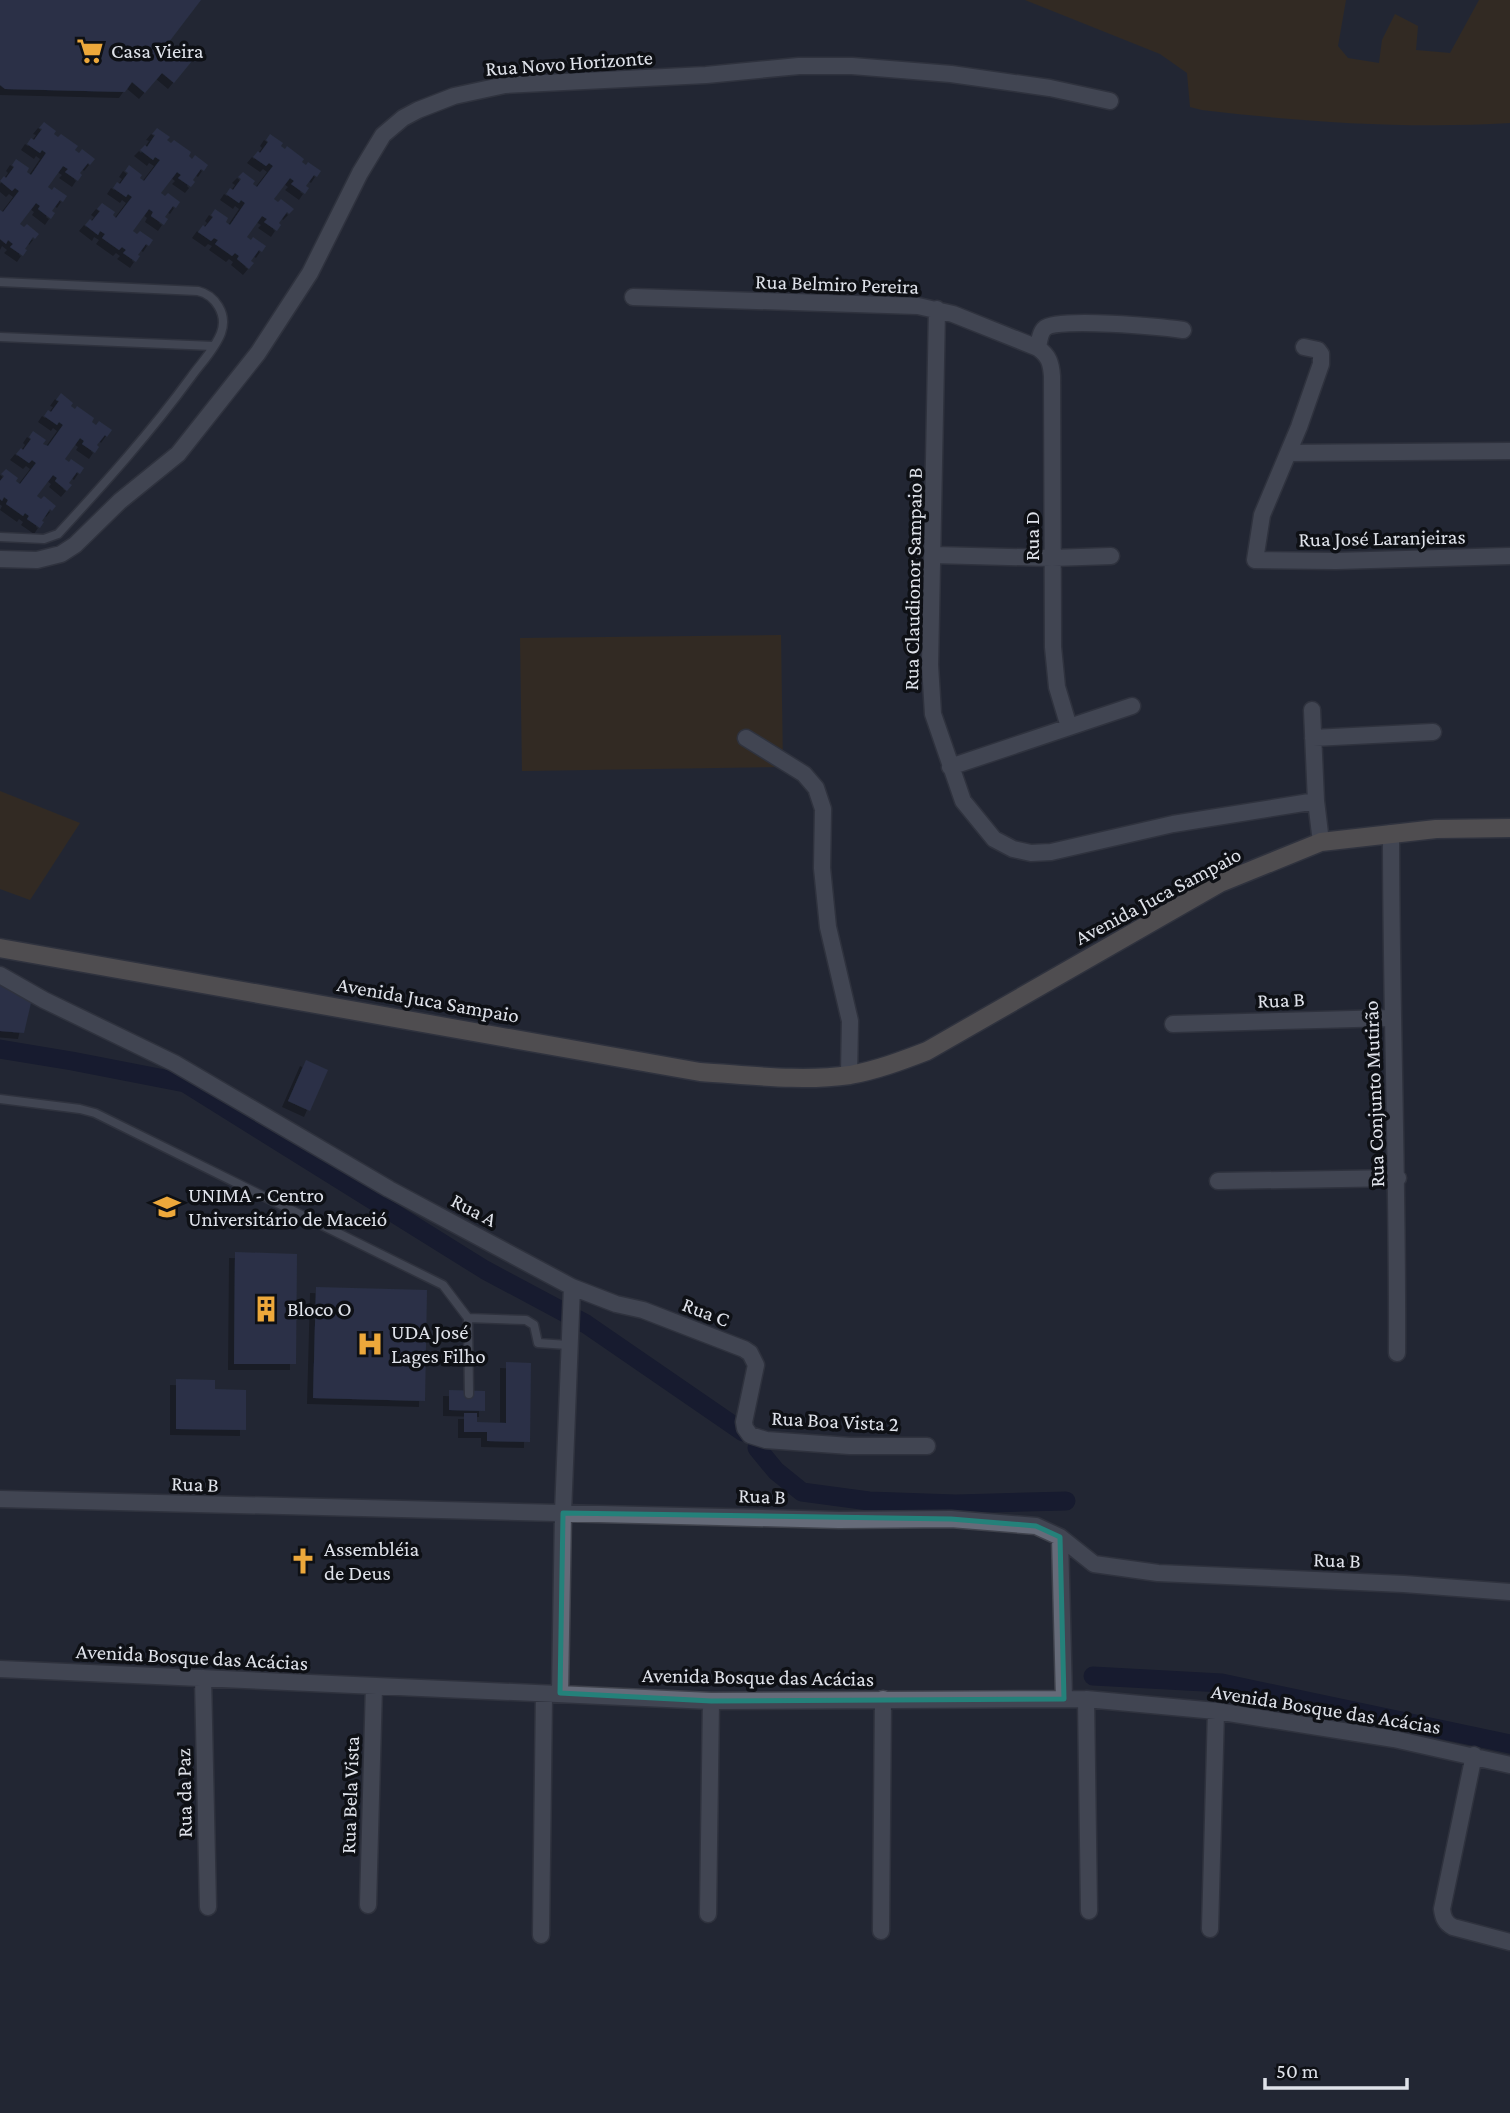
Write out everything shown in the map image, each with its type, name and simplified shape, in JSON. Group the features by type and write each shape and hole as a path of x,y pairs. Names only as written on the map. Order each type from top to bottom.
{"main road":[{"name":"Avenida Juca Sampaio","path":"0,948 699,1072 808,1078 849,1075 890,1066 927,1051 1220,883 1321,842 1436,829 1510,828"}],"street":[{"name":"Rua Novo Horizonte","path":"0,559 37,560 61,554 75,545 120,501 177,454 258,353 310,273 360,173 383,135 403,118 418,110 454,96 505,85 706,75 799,66 852,66 951,74 1050,88 1110,101"},
{"name":"Rua Belmiro Pereira","path":"633,297 919,306 953,314 1038,348"},
{"name":"Rua Claudionor Sampaio B","path":"937,309 930,665 933,714 963,802 994,839 1013,849 1031,853 1051,852 1173,824 1316,800"},
{"path":"1038,348 1042,330 1046,326 1059,324 1110,324 1183,330"},
{"path":"1304,347 1318,350 1322,359 1288,453 1510,451"},
{"name":"Rua D","path":"1038,348 1051,362 1054,661 1057,687 1069,727"},
{"name":"Rua José Laranjeiras","path":"1288,453 1262,515 1255,560 1336,561 1510,556"},
{"path":"934,555 1052,558 1111,556"},
{"path":"950,767 1132,706"},
{"path":"1312,709 1316,800 1321,842"},
{"path":"1313,738 1433,732"},
{"path":"746,738 804,774 813,782 820,798 823,809 822,868 828,927 850,1021 849,1075"},
{"name":"Rua Conjunto Mutirão","path":"1391,833 1391,1018 1398,1178 1397,1353"},
{"name":"Rua A","path":"0,975 44,1000 174,1063 571,1294"},
{"name":"Rua B","path":"1173,1024 1391,1018"},
{"path":"1218,1181 1398,1178"},
{"path":"541,1935 563,1513 571,1294"},
{"name":"Rua C","path":"571,1294 643,1310 750,1353 756,1365 745,1428"},
{"name":"Rua Boa Vista 2","path":"745,1428 758,1439 766,1440 850,1446 927,1446"},
{"name":"Rua B","path":"0,1499 839,1520 951,1519 1036,1526 1060,1537 1094,1563 1114,1568 1158,1573 1510,1591"},
{"path":"1060,1537 1064,1699"},
{"name":"Avenida Bosque das Acácias","path":"0,1669 711,1701 1086,1699 1216,1711 1394,1739 1510,1765"},
{"name":"Rua da Paz","path":"203,1678 208,1908"},
{"name":"Rua Bela Vista","path":"368,1905 374,1686"},
{"path":"881,1931 883,1699"},
{"path":"1086,1699 1089,1910"},
{"path":"708,1914 711,1701"},
{"path":"1210,1929 1216,1711"},
{"path":"1474,1755 1442,1909 1446,1922 1459,1929 1510,1942"}],"lane":[{"path":"0,282 208,294 216,301 223,322 213,346 165,412 126,461 58,534 44,540 0,537"},
{"path":"0,337 213,346"},
{"path":"0,1099 95,1113 443,1285 468,1318 469,1394"},
{"path":"468,1318 526,1320 534,1325 538,1343 568,1337"}],"highlighted area":[{"path":"563,1513 951,1519 1036,1526 1060,1537 1064,1699 711,1701 560,1693"}],"shaded area":[{"path":"1025,0 1346,0 1338,46 1348,58 1379,63 1382,40 1395,14 1418,26 1416,50 1450,53 1479,0 1510,0 1510,123 1356,123 1240,114 1190,107 1187,73 1160,54"},
{"path":"781,635 783,767 522,771 520,638"},
{"path":"0,791 80,823 30,900 0,889"}],"building":[{"name":"Casa Vieira","path":"0,0 201,0 169,42 192,61 174,83 162,73 145,93 132,82 125,92 5,89 0,85"},
{"path":"44,122 56,131 54,134 58,137 61,134 78,146 75,150 79,153 82,149 95,159 80,173 82,175 78,181 65,172 68,169 63,166 48,187 52,190 54,187 67,196 63,202 60,200 52,211 55,213 51,219 38,209 40,206 36,203 20,224 24,227 27,224 39,234 35,239 33,237 23,256 10,247 13,244 8,240 6,244 0,239 0,210 3,212 19,191 15,188 12,191 0,181 4,176 6,178 14,167 12,165 16,159 29,168 27,172 31,175 46,153 42,150 40,153 27,144 31,138 34,140"},
{"path":"157,128 170,137 167,140 171,143 174,140 191,152 189,156 192,159 195,155 208,165 204,171 201,169 191,187 178,178 181,175 177,172 161,193 165,196 168,193 180,202 176,208 173,206 165,217 168,219 164,225 151,216 153,212 149,209 133,231 137,234 140,231 153,240 149,246 146,244 136,262 123,253 126,250 122,247 119,250 102,238 105,234 100,231 98,235 85,225 100,211 97,209 102,203 115,212 113,215 116,218 132,197 128,194 126,197 113,188 117,182 120,184 128,173 125,171 129,165 142,175 140,178 144,181 160,160 155,157 153,160 140,150 145,145 147,147"},
{"path":"270,134 283,143 281,146 285,149 287,146 304,159 302,162 306,165 308,162 321,171 317,177 314,175 306,186 309,188 305,194 291,184 294,181 290,178 274,199 278,202 281,199 294,209 289,214 287,212 277,231 264,222 267,219 262,216 247,237 251,240 253,237 266,246 262,252 259,250 249,269 237,259 239,256 235,253 232,256 215,244 218,240 214,238 211,241 198,232 213,217 211,215 215,209 228,218 226,222 230,225 245,203 241,200 239,203 226,194 230,188 233,190 243,172 255,181 253,184 257,187 273,166 269,163 266,166 253,157 258,151 260,153"},
{"path":"61,393 73,403 71,406 75,409 77,406 94,418 92,422 96,425 99,421 112,430 97,445 99,447 95,453 82,444 84,441 80,438 65,459 69,462 71,459 84,468 80,474 77,472 67,491 55,481 57,478 53,475 37,496 41,499 44,496 56,506 52,511 50,509 40,528 27,519 29,516 25,513 23,516 6,504 8,500 4,497 2,501 0,499 0,481 4,476 1,474 6,469 18,478 16,481 20,484 36,463 32,460 29,463 16,454 21,448 23,450 33,431 46,440 43,444 48,446 63,425 59,422 57,425 44,416 48,410 51,412"},
{"path":"0,982 31,1003 24,1033 0,1031"},
{"path":"306,1060 328,1070 310,1111 288,1101"},
{"name":"Bloco O","path":"235,1252 297,1254 296,1364 234,1364"},
{"name":"UDA José Lages Filho","path":"316,1287 427,1290 425,1401 313,1398"},
{"path":"506,1362 531,1363 530,1442 487,1441 487,1432 464,1432 464,1413 477,1413 477,1422 506,1423"},
{"path":"176,1379 215,1380 215,1389 246,1390 246,1430 176,1429"},
{"path":"449,1390 485,1391 485,1411 449,1410"}],"waterway":[{"path":"0,1049 185,1083 485,1270 586,1324 743,1432"},
{"path":"757,1448 776,1471 802,1492 869,1501 956,1504 1066,1501"},
{"path":"1093,1676 1222,1683 1510,1744"}],"place":[{"name":"Casa Vieira","path":"90,51"},
{"name":"UNIMA - Centro Universitário de Maceió","path":"167,1207"},
{"name":"Bloco O","path":"266,1309"},
{"name":"UDA José Lages Filho","path":"370,1344"},
{"name":"Assembléia de Deus","path":"303,1561"}]}
